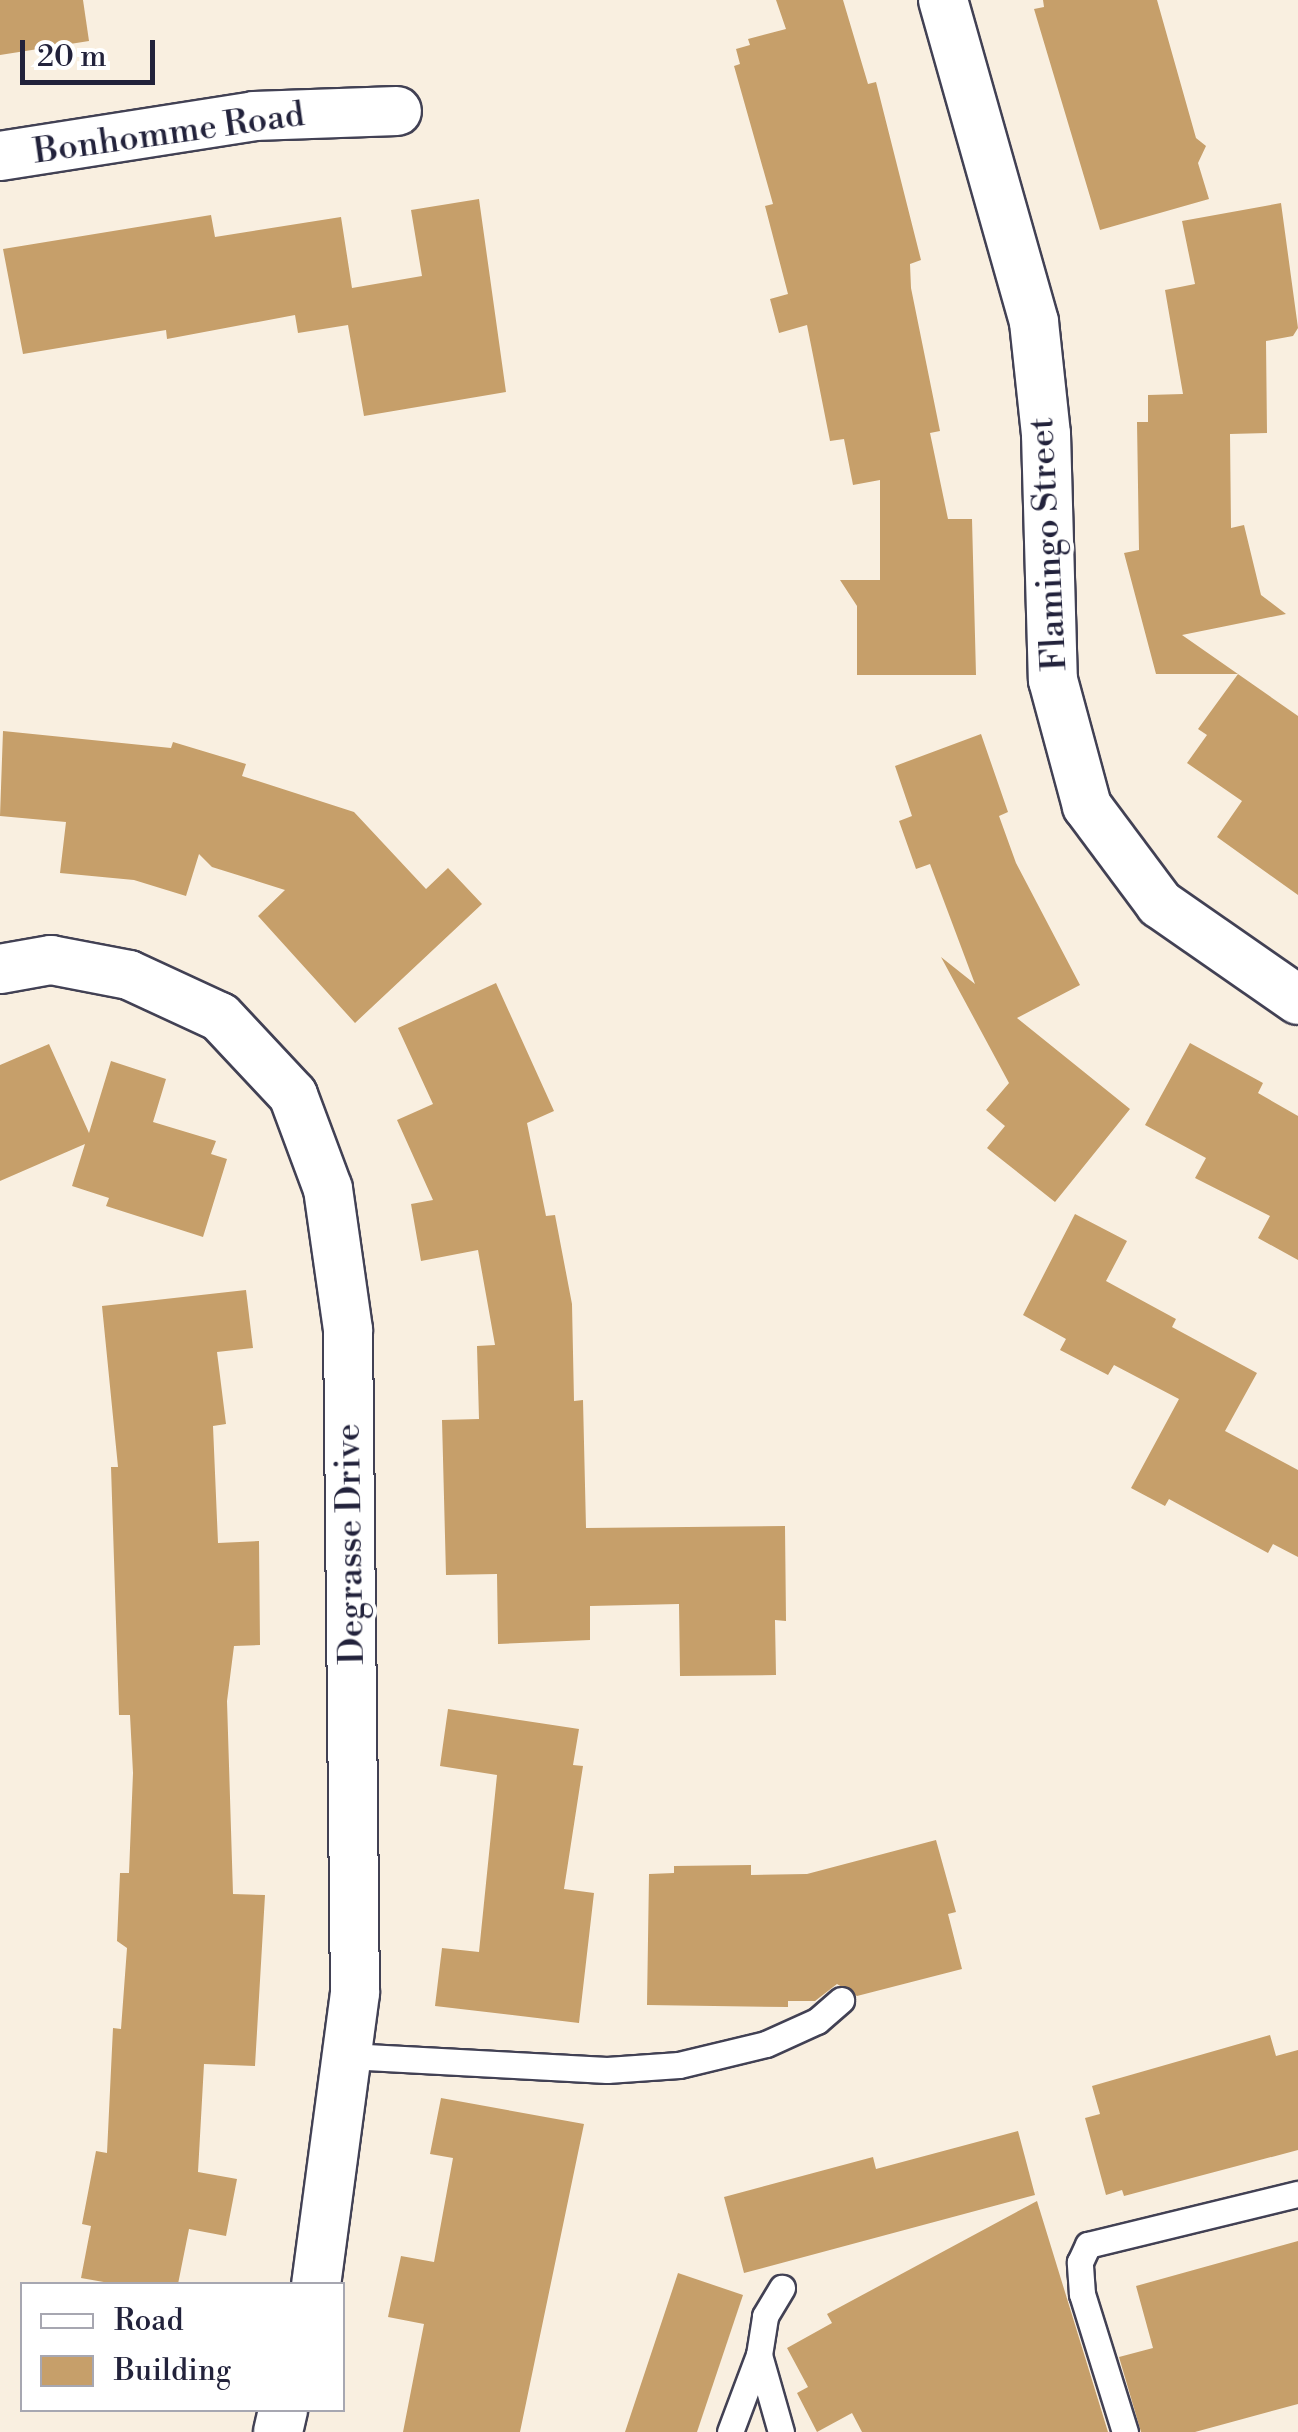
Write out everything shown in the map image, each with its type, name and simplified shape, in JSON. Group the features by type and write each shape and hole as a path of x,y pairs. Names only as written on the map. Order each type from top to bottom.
{"street":[{"name":"Flamingo Street","path":"943,0 1034,322 1046,434 1053,680 1088,806 1160,904 1262,982 1298,1000"},
{"name":"Bonhomme Road","path":"0,156 254,116 397,110"},
{"name":"Degrasse Drive","path":"0,969 51,960 128,975 220,1018 293,1095 328,1189 348,1330 355,1993 316,2282"}],"lane":[{"path":"348,2056 607,2070 679,2065 766,2044 817,2021 841,2000"},
{"path":"1125,2432 1082,2294 1080,2262 1088,2245 1298,2194"},
{"path":"730,2432 758,2355 765,2316 782,2288"},
{"path":"758,2355 780,2432"}],"building":[{"path":"0,0 83,0 89,41 0,55"},
{"path":"776,0 843,0 868,84 876,82 921,260 910,264 911,288 940,431 930,433 948,519 972,519 976,675 857,675 857,606 840,580 880,580 880,480 853,485 844,439 830,441 807,325 779,333 770,299 788,294 765,206 773,204 734,66 740,64 736,49 750,45 748,39 786,29"},
{"path":"1043,0 1157,0 1196,138 1206,146 1198,163 1209,199 1100,230 1034,9 1044,7"},
{"path":"479,199 506,392 364,416 348,325 298,333 295,315 167,339 166,330 23,354 3,249 211,215 215,237 341,217 352,288 422,276 411,210"},
{"path":"1281,203 1298,328 1293,336 1266,341 1267,433 1230,434 1231,528 1244,525 1261,595 1286,614 1182,635 1238,674 1156,674 1124,553 1139,550 1137,422 1148,422 1148,395 1183,394 1165,290 1195,284 1182,221"},
{"path":"1238,674 1298,716 1298,895 1217,837 1242,801 1187,763 1207,735 1198,729"},
{"path":"3,731 171,748 173,742 246,764 242,776 354,812 426,889 448,868 482,904 355,1023 258,916 285,890 212,867 199,854 186,896 134,880 60,873 66,822 0,816"},
{"path":"981,734 1008,812 999,816 1016,863 1080,985 1017,1018 1130,1109 1055,1202 987,1148 1005,1126 986,1110 1009,1083 941,957 975,984 930,864 916,869 899,821 912,816 895,766"},
{"path":"496,983 554,1111 527,1123 546,1216 555,1215 572,1304 574,1401 583,1400 586,1528 785,1526 786,1621 775,1620 776,1675 680,1676 679,1604 590,1606 590,1640 498,1644 497,1574 446,1575 442,1420 479,1419 477,1346 495,1345 478,1250 421,1261 411,1204 433,1200 397,1120 433,1104 398,1028"},
{"path":"1190,1043 1263,1083 1258,1093 1298,1116 1298,1260 1258,1238 1270,1216 1195,1178 1206,1158 1145,1125"},
{"path":"49,1044 89,1133 111,1061 166,1079 153,1122 216,1141 211,1154 227,1159 203,1237 106,1206 109,1198 72,1186 85,1144 0,1181 0,1065"},
{"path":"1075,1214 1127,1241 1106,1281 1176,1319 1172,1327 1257,1373 1225,1431 1298,1470 1298,1557 1273,1544 1268,1553 1169,1499 1165,1506 1131,1488 1179,1399 1114,1365 1108,1375 1060,1350 1066,1339 1023,1315"},
{"path":"246,1290 253,1348 217,1352 226,1424 213,1426 218,1543 259,1541 260,1645 234,1646 227,1701 233,1894 265,1895 255,2066 204,2064 198,2172 237,2179 226,2236 189,2229 178,2282 104,2282 81,2278 91,2226 82,2224 96,2151 107,2153 113,2028 121,2029 127,1948 117,1941 120,1873 129,1873 133,1773 130,1715 119,1715 111,1467 118,1467 102,1306"},
{"path":"448,1709 579,1729 573,1765 583,1766 564,1889 594,1893 579,2023 435,2006 442,1948 479,1952 497,1775 440,1766"},
{"path":"936,1840 956,1912 948,1914 962,1969 857,1996 837,1984 815,2001 788,2001 788,2007 647,2005 649,1874 674,1873 674,1866 751,1865 751,1875 807,1874"},
{"path":"1270,2035 1276,2056 1298,2050 1298,2150 1124,2196 1122,2190 1106,2195 1085,2118 1100,2114 1092,2086"},
{"path":"441,2098 584,2124 520,2432 403,2432 424,2324 388,2317 401,2256 434,2262 453,2158 430,2154"},
{"path":"1018,2131 1035,2195 744,2273 724,2197 873,2157 876,2169"},
{"path":"1037,2201 1108,2432 862,2432 852,2413 817,2432 797,2393 808,2387 787,2348 832,2323 827,2314"},
{"path":"1298,2241 1298,2404 1195,2432 1141,2432 1119,2357 1153,2348 1136,2286"},
{"path":"678,2273 743,2295 697,2432 625,2432"}]}
